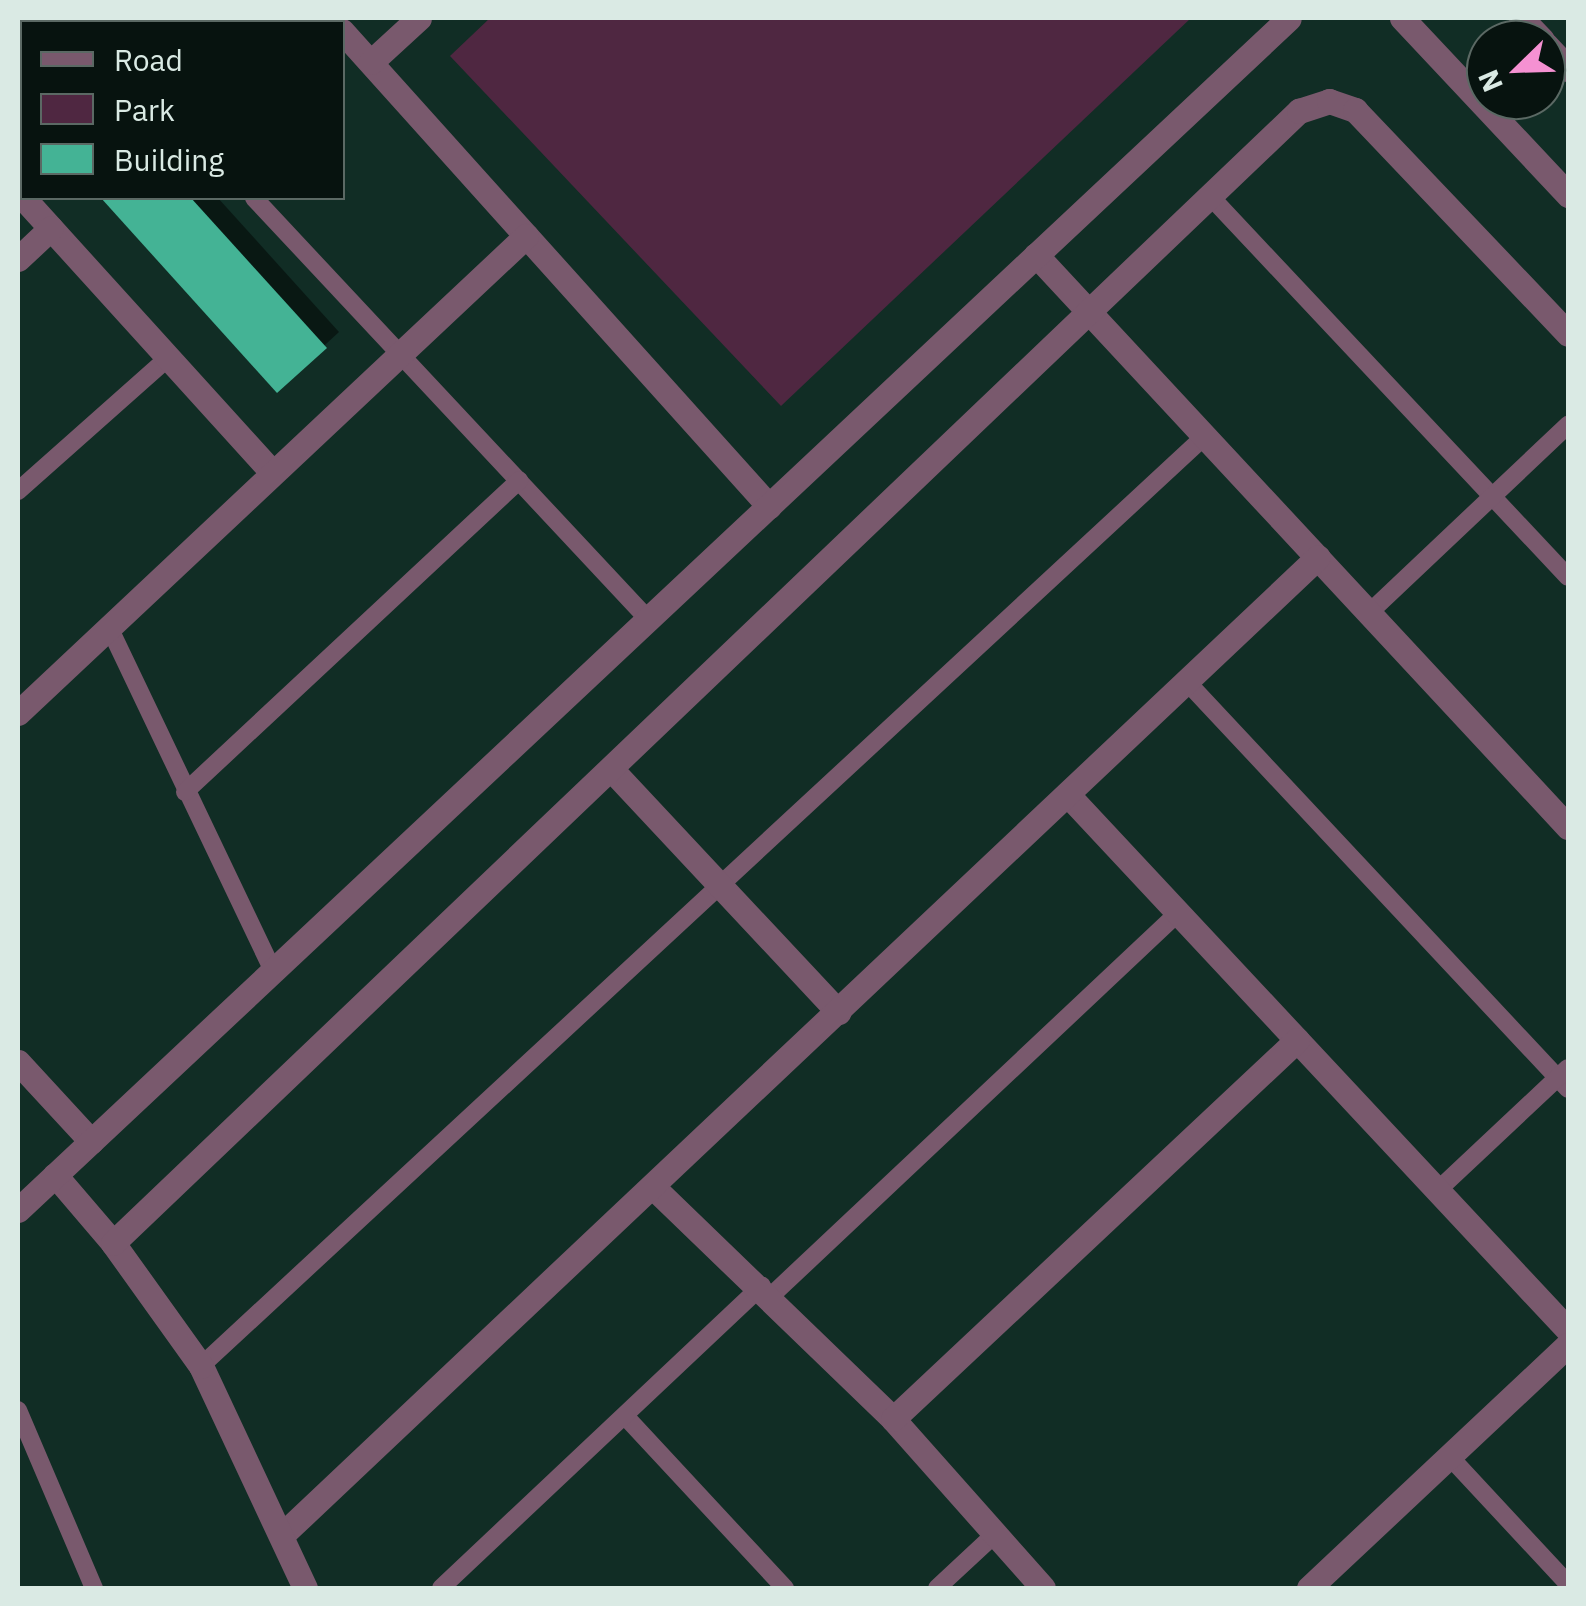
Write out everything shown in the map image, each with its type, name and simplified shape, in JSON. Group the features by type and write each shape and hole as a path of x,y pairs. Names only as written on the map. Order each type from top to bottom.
{"street":[{"path":"372,62 418,18"},
{"path":"18,1210 1289,18"},
{"path":"1402,18 1568,195"},
{"path":"345,34 769,506"},
{"path":"114,1242 1298,110 1329,101 1355,110 1568,334"},
{"path":"25,200 273,473"},
{"path":"18,260 50,228"},
{"path":"18,713 526,236"},
{"path":"1036,255 1568,826"},
{"path":"283,1534 1318,558"},
{"path":"611,770 838,1012"},
{"path":"1068,795 1568,1330"},
{"path":"893,1419 1297,1040"},
{"path":"18,1062 91,1142"},
{"path":"55,1175 114,1242 201,1366 306,1588"},
{"path":"653,1187 767,1291 893,1419 1043,1588"},
{"path":"1310,1588 1568,1345"}],"lane":[{"path":"1209,195 1568,577"},
{"path":"256,200 648,619"},
{"path":"18,491 168,358"},
{"path":"1370,613 1568,425"},
{"path":"201,1366 722,888 1206,436"},
{"path":"185,792 519,480"},
{"path":"109,627 273,971"},
{"path":"1188,682 1565,1078 1438,1190"},
{"path":"441,1588 1178,913"},
{"path":"18,1410 94,1588"},
{"path":"625,1416 785,1588"},
{"path":"1450,1457 1559,1583"},
{"path":"937,1588 994,1535"}],"green space":[{"path":"490,18 1191,18 781,406 450,56"}],"building":[{"path":"103,200 193,200 327,348 277,393"}]}
